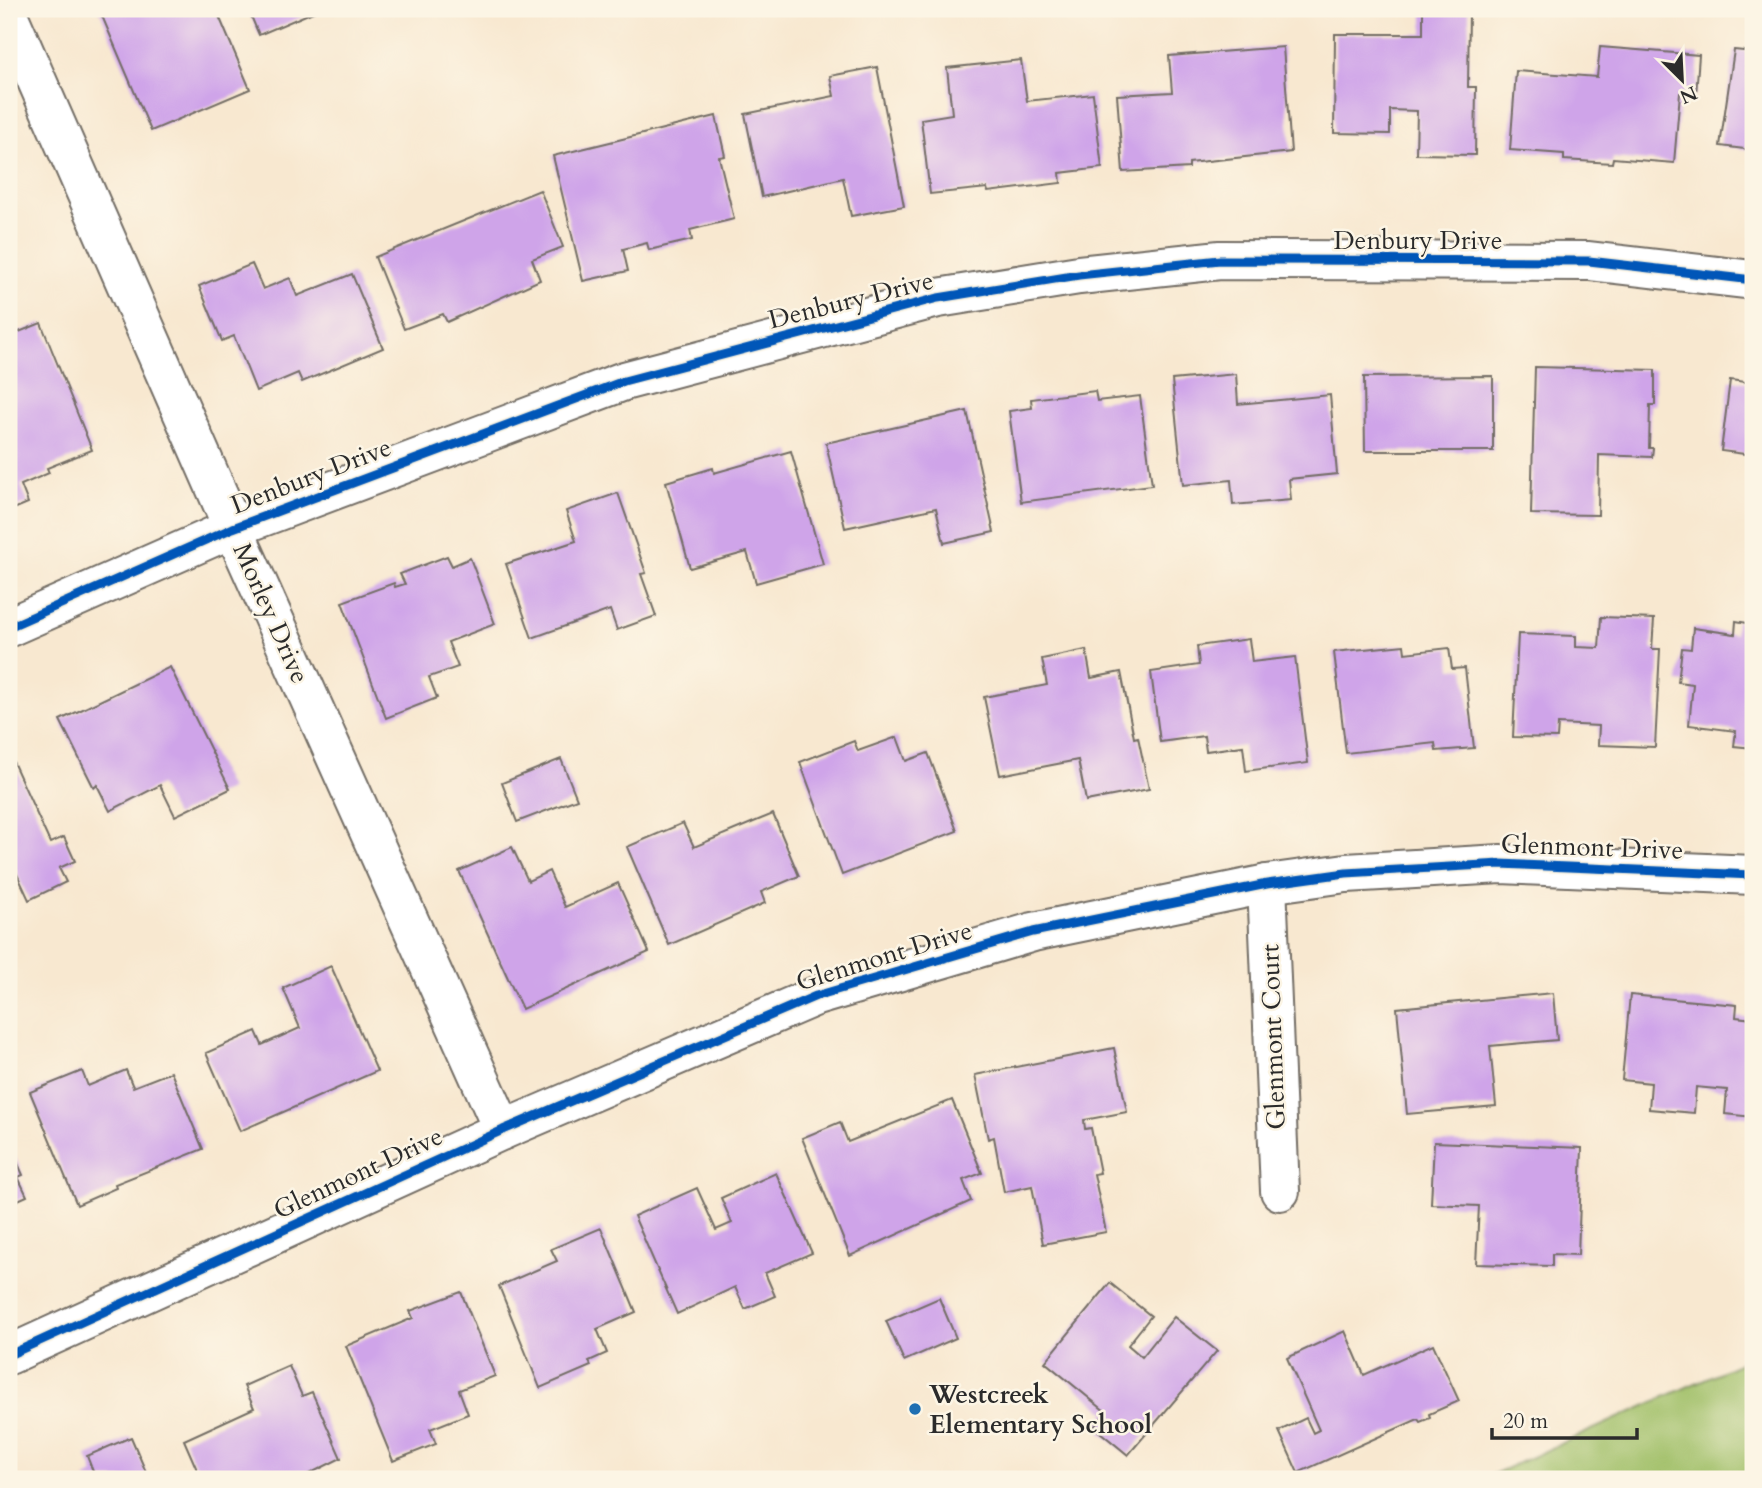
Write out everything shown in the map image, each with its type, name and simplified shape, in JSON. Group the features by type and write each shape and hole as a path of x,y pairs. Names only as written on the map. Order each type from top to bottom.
{"street":[{"name":"Morley Drive","path":"9,17 233,528 503,1130"},
{"name":"Denbury Drive","path":"9,627 233,528 624,381 938,298 1079,275 1220,260 1589,261 1753,280"},
{"name":"Glenmont Drive","path":"9,1355 503,1130 816,996 1033,932 1267,884 1346,873 1502,864 1753,875"},
{"name":"Glenmont Court","path":"1267,884 1280,1191"}],"green space":[{"path":"1753,1357 1753,1479 1483,1479"}],"building":[{"path":"99,9 216,9 250,89 151,131"},
{"path":"248,9 320,9 259,35"},
{"path":"1423,11 1469,11 1468,87 1476,87 1475,155 1416,154 1417,111 1390,110 1390,134 1334,133 1335,34 1423,34"},
{"path":"1283,47 1291,152 1189,163 1189,168 1123,172 1117,95 1172,92 1169,56"},
{"path":"1600,47 1699,55 1696,95 1680,93 1674,163 1613,158 1612,163 1564,160 1564,154 1510,150 1516,71 1597,77"},
{"path":"1734,50 1753,52 1753,150 1720,146"},
{"path":"1021,60 1027,101 1093,94 1102,168 1060,173 1061,183 988,192 987,188 930,194 921,119 952,114 947,68"},
{"path":"877,67 904,206 851,216 843,178 762,197 745,114 834,96 830,76"},
{"path":"716,116 725,156 719,157 734,219 690,230 692,240 649,250 647,243 623,249 628,271 583,281 553,156"},
{"path":"540,190 563,247 532,259 540,280 447,322 443,314 404,329 375,257"},
{"path":"252,264 263,289 290,278 297,296 352,274 383,348 302,382 298,373 256,391 234,336 222,341 199,286"},
{"path":"41,323 92,450 47,468 49,473 21,485 28,503 9,511 9,336"},
{"path":"1535,367 1655,370 1655,405 1650,405 1649,448 1653,448 1652,457 1599,455 1598,515 1531,514"},
{"path":"1236,374 1238,404 1330,395 1337,474 1289,479 1291,500 1233,505 1231,480 1183,485 1172,380"},
{"path":"1493,376 1493,451 1365,451 1364,377"},
{"path":"1730,380 1753,383 1753,455 1721,451"},
{"path":"1095,391 1097,401 1140,396 1152,485 1021,502 1009,411 1032,408 1031,399"},
{"path":"967,411 994,532 944,543 936,508 845,528 826,443"},
{"path":"791,451 823,564 756,583 747,552 690,568 666,482 713,468 714,473"},
{"path":"618,493 646,573 641,574 656,616 617,630 610,610 532,638 506,564 576,541 566,511"},
{"path":"447,556 452,566 470,558 495,624 448,642 458,667 429,677 437,698 386,718 342,602 394,583 395,587 405,584 400,574"},
{"path":"1601,617 1654,619 1652,649 1660,649 1655,747 1598,745 1599,726 1558,724 1557,738 1513,737 1518,634 1576,636 1576,647 1599,648"},
{"path":"1736,621 1753,624 1753,748 1734,746 1736,731 1689,725 1693,684 1678,682 1682,648 1691,649 1693,628 1735,634"},
{"path":"1249,639 1252,662 1295,657 1308,763 1246,771 1243,746 1206,751 1204,736 1160,742 1151,672 1199,665 1197,646"},
{"path":"1404,645 1405,653 1449,648 1452,669 1465,668 1474,748 1436,751 1435,743 1346,753 1334,652"},
{"path":"1086,650 1091,678 1121,672 1134,738 1138,737 1149,789 1086,801 1078,760 1000,775 984,697 1047,685 1042,659"},
{"path":"170,667 230,789 175,816 160,785 110,811 97,785 94,788 60,720"},
{"path":"897,737 906,761 928,753 957,831 842,875 800,762 854,741 858,751"},
{"path":"9,753 50,843 64,837 75,861 59,868 66,882 29,900 11,861 9,862"},
{"path":"561,759 577,799 517,822 502,783"},
{"path":"773,814 799,876 761,892 765,903 669,945 627,847 683,823 694,847"},
{"path":"512,847 528,881 549,871 565,907 618,883 649,952 522,1009 459,871"},
{"path":"331,966 377,1071 240,1131 206,1053 256,1031 262,1045 300,1028 283,988"},
{"path":"1553,993 1557,1040 1490,1046 1496,1106 1407,1114 1397,1008"},
{"path":"1630,995 1737,1005 1736,1017 1753,1019 1753,1117 1725,1114 1727,1090 1696,1087 1694,1113 1649,1109 1651,1083 1622,1080"},
{"path":"1114,1048 1127,1112 1084,1120 1085,1129 1091,1128 1100,1173 1094,1174 1106,1232 1043,1244 1032,1186 1004,1192 994,1137 988,1139 975,1075"},
{"path":"126,1070 133,1087 171,1072 203,1149 115,1184 116,1188 77,1205 30,1092 82,1071 88,1086"},
{"path":"952,1100 982,1173 963,1180 971,1201 850,1256 802,1138 840,1122 848,1142"},
{"path":"1434,1142 1582,1148 1578,1255 1552,1254 1552,1266 1476,1264 1479,1206 1431,1204"},
{"path":"9,1143 23,1175 18,1177 27,1196 9,1204"},
{"path":"776,1173 812,1253 765,1273 775,1296 745,1309 735,1287 677,1314 634,1216 697,1188 716,1230 732,1223 721,1198"},
{"path":"601,1228 636,1312 597,1329 607,1353 589,1361 591,1366 540,1388 499,1286 557,1261 551,1249"},
{"path":"1110,1283 1151,1316 1128,1345 1142,1357 1174,1317 1217,1351 1128,1455 1094,1427 1106,1412 1045,1362"},
{"path":"461,1292 495,1376 459,1390 468,1414 430,1429 436,1444 393,1461 346,1346 413,1318 410,1311"},
{"path":"939,1298 956,1338 904,1361 886,1321"},
{"path":"1345,1331 1364,1375 1433,1344 1459,1401 1429,1414 1430,1418 1420,1422 1418,1419 1298,1473 1279,1431 1306,1418 1313,1433 1319,1430 1287,1358"},
{"path":"289,1366 302,1396 312,1392 341,1458 301,1478 201,1479 184,1440 254,1408 244,1386"},
{"path":"131,1437 149,1479 83,1479 94,1474 87,1456"}],"cycle path":[{"path":"9,627 233,528 624,381 938,298 1079,275 1220,260 1589,261 1753,280"},
{"path":"9,1355 503,1130 816,996 1033,932 1267,884 1346,873 1501,864 1753,875"}],"place":[{"name":"Westcreek Elementary School","path":"915,1409"}]}
